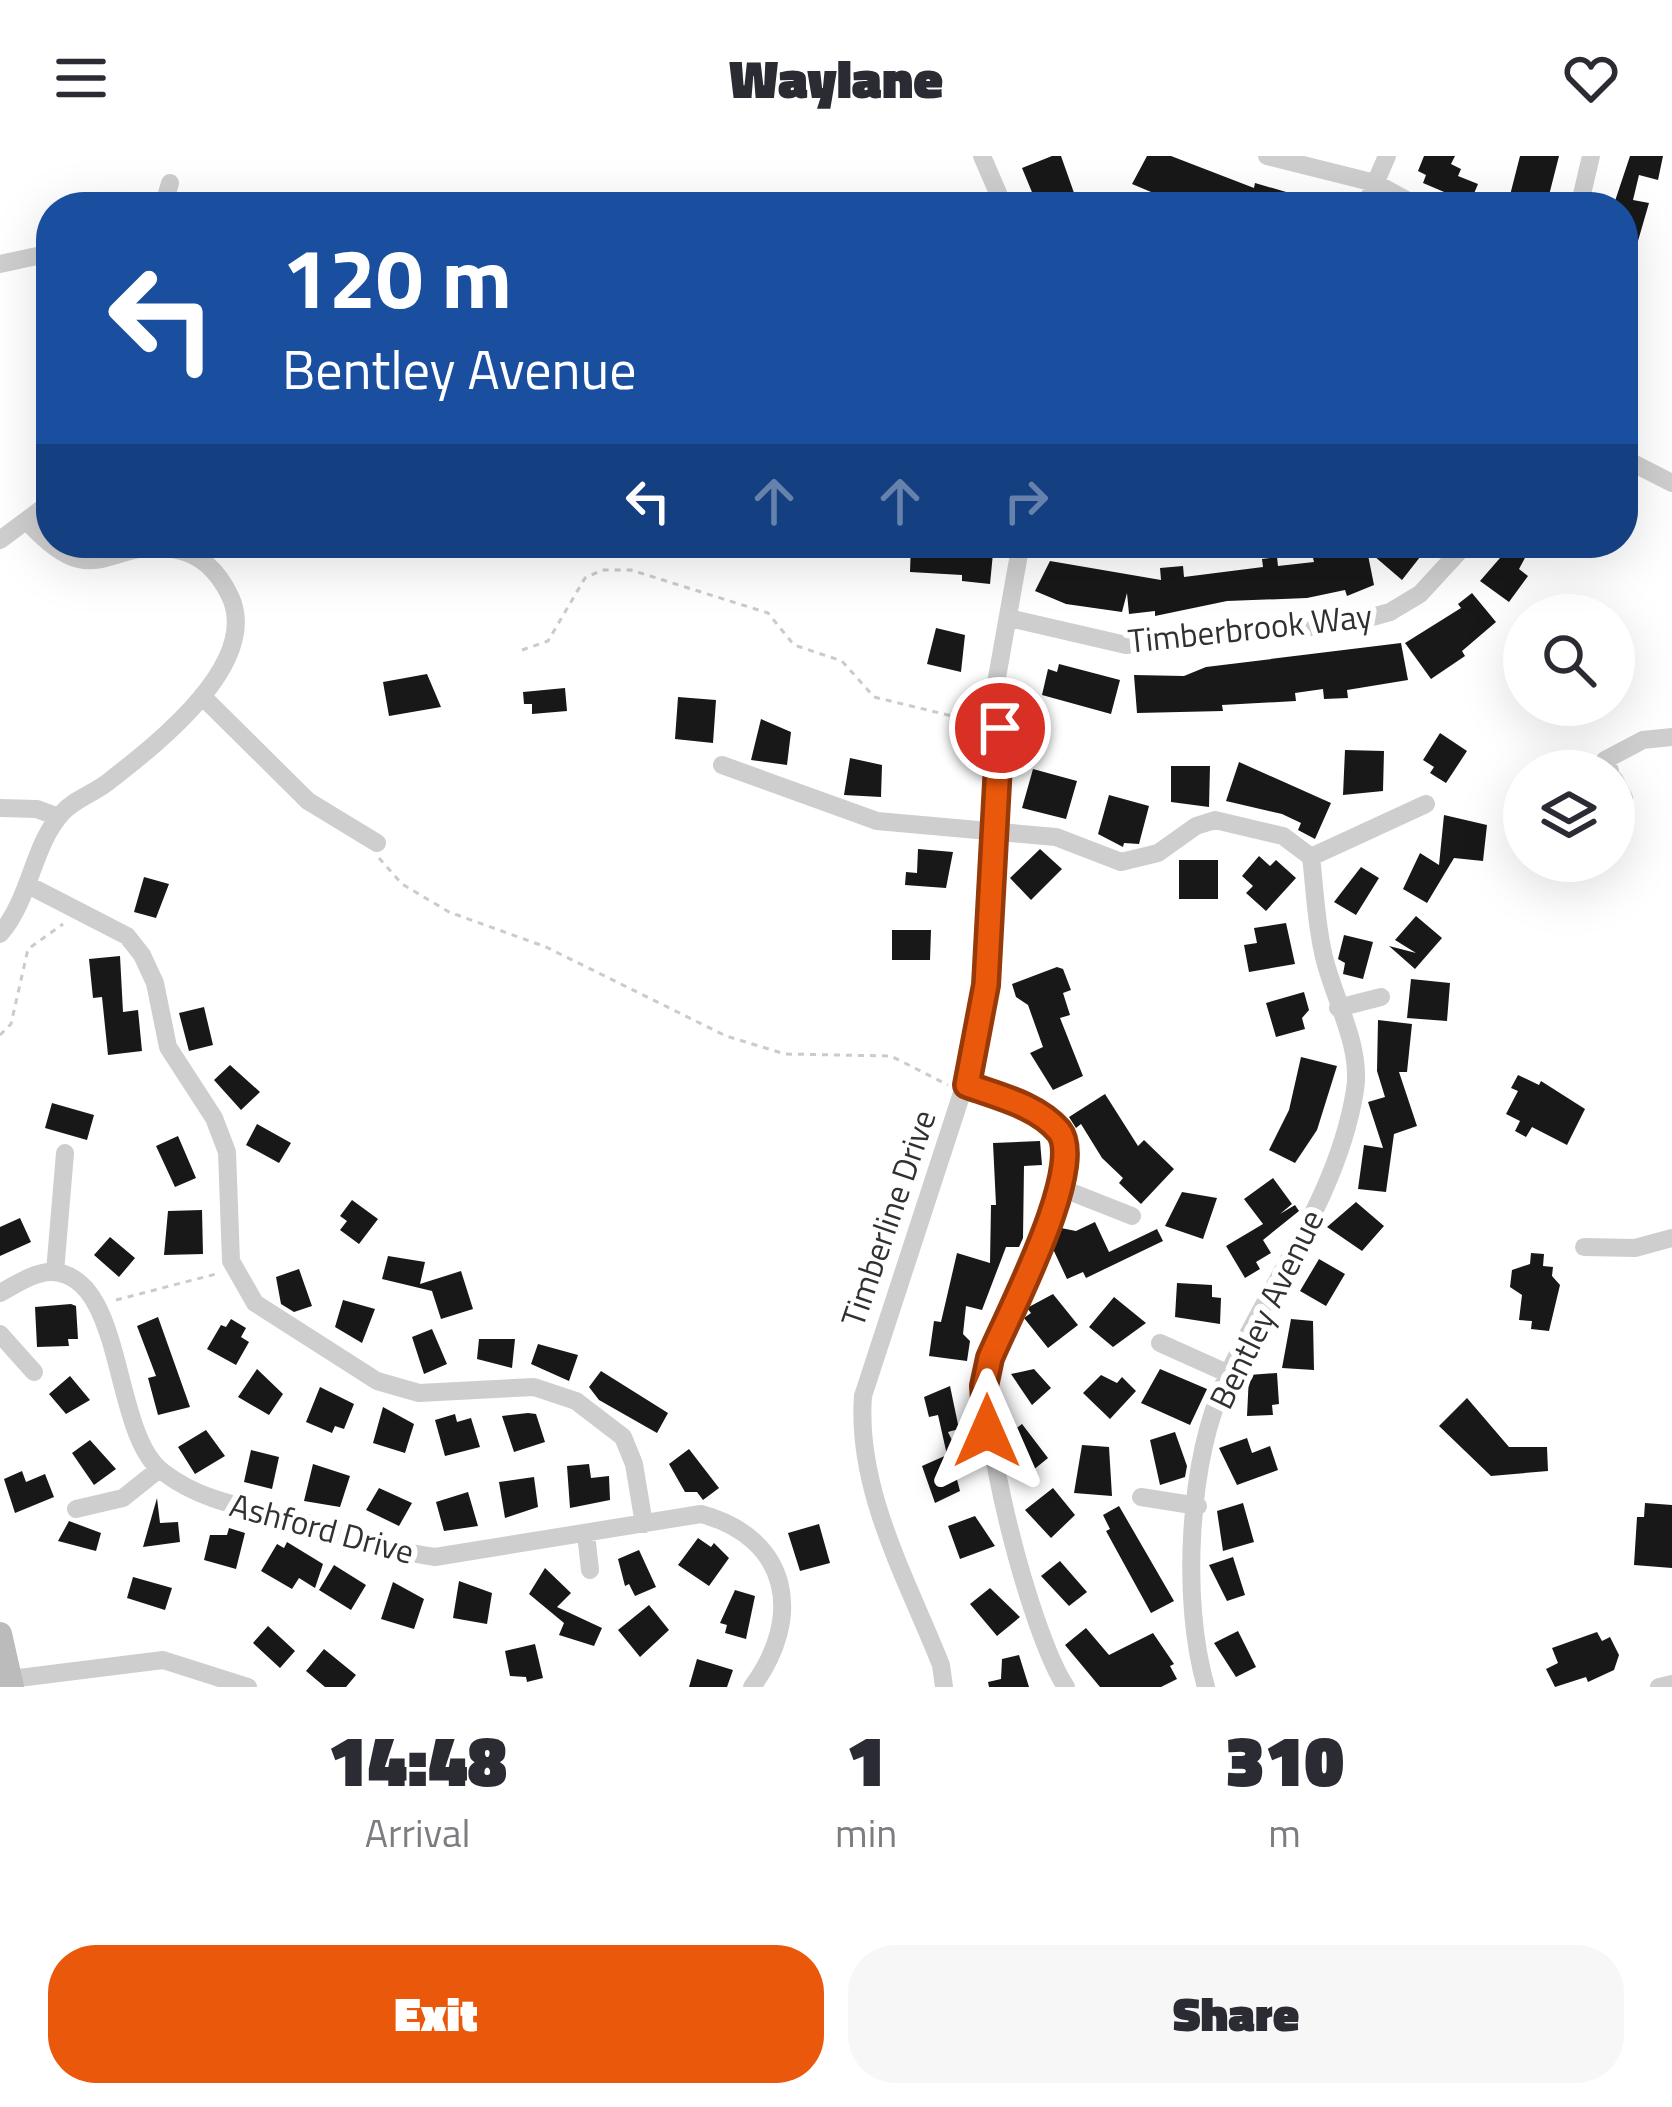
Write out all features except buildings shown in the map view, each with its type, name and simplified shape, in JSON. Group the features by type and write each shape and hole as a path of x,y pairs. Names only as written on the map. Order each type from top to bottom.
{"street":[{"path":"982,156 998,192"},
{"path":"1267,156 1390,192"},
{"path":"1372,192 1387,156"},
{"path":"1583,192 1592,156"},
{"path":"167,192 170,183"},
{"path":"0,264 36,256"},
{"path":"1638,466 1672,483"},
{"path":"0,540 36,515"},
{"path":"28,522 36,531"},
{"path":"76,558 121,558"},
{"path":"0,934 30,886 58,817 146,751 202,696 223,668 236,634 233,602 209,565 198,558"},
{"name":"Timberline Drive","path":"944,1687 941,1665 874,1496 860,1442 863,1396 965,1091 986,985 1000,728 996,683 1019,558"},
{"name":"Timberbrook Way","path":"1009,617 1126,645 1351,623 1390,612 1420,594 1453,558"},
{"path":"202,696 308,801 376,843"},
{"path":"1622,750 1672,737"},
{"path":"722,765 877,821 1056,837 1121,862 1158,853 1196,826 1235,821 1283,836 1310,857 1426,804"},
{"path":"0,808 37,809 58,817"},
{"name":"Bentley Avenue","path":"1206,1687 1190,1612 1198,1505 1210,1430 1229,1374 1304,1236 1353,1099 1356,1066 1323,952 1310,857"},
{"path":"30,886 127,935 142,955 155,982 168,1046 214,1118 227,1152 231,1262 255,1303 376,1381 419,1393 534,1387 576,1401 623,1437 634,1465 644,1524"},
{"path":"1338,1008 1381,997"},
{"path":"965,1091 1013,1102 1060,1132 1068,1148 1061,1188 990,1358 984,1406 1043,1641 1066,1687"},
{"path":"55,1272 65,1153"},
{"path":"1061,1188 1132,1216"},
{"path":"1584,1247 1635,1248 1672,1238"},
{"path":"0,1293 55,1272 78,1282 100,1310 138,1436 158,1470 123,1498 76,1509"},
{"path":"0,1334 34,1372"},
{"path":"1160,1343 1229,1374"},
{"name":"Ashford Drive","path":"158,1470 218,1502 308,1523 392,1551 435,1557 701,1514 732,1522 766,1551 785,1612 777,1645 752,1687"},
{"path":"1141,1497 1198,1505"},
{"path":"586,1534 590,1570"},
{"path":"0,1634 11,1683 110,1663 164,1660 248,1687"},
{"path":"110,1663 113,1687"},
{"path":"1659,1687 1672,1684"}],"path":[{"path":"522,650 548,641 585,578 602,570 631,570 768,613 794,646 842,661 874,697 1000,728"},
{"path":"376,843 389,871 419,897 546,946 694,1022 785,1054 904,1060 965,1091"},
{"path":"0,1035 11,1024 28,949 44,934 87,915"},
{"path":"100,1310 148,1288 208,1278 231,1262"}],"route":[{"path":"987,1431 984,1386 990,1358 1061,1188 1068,1148 1046,1120 967,1085 986,985 1000,728"}]}
